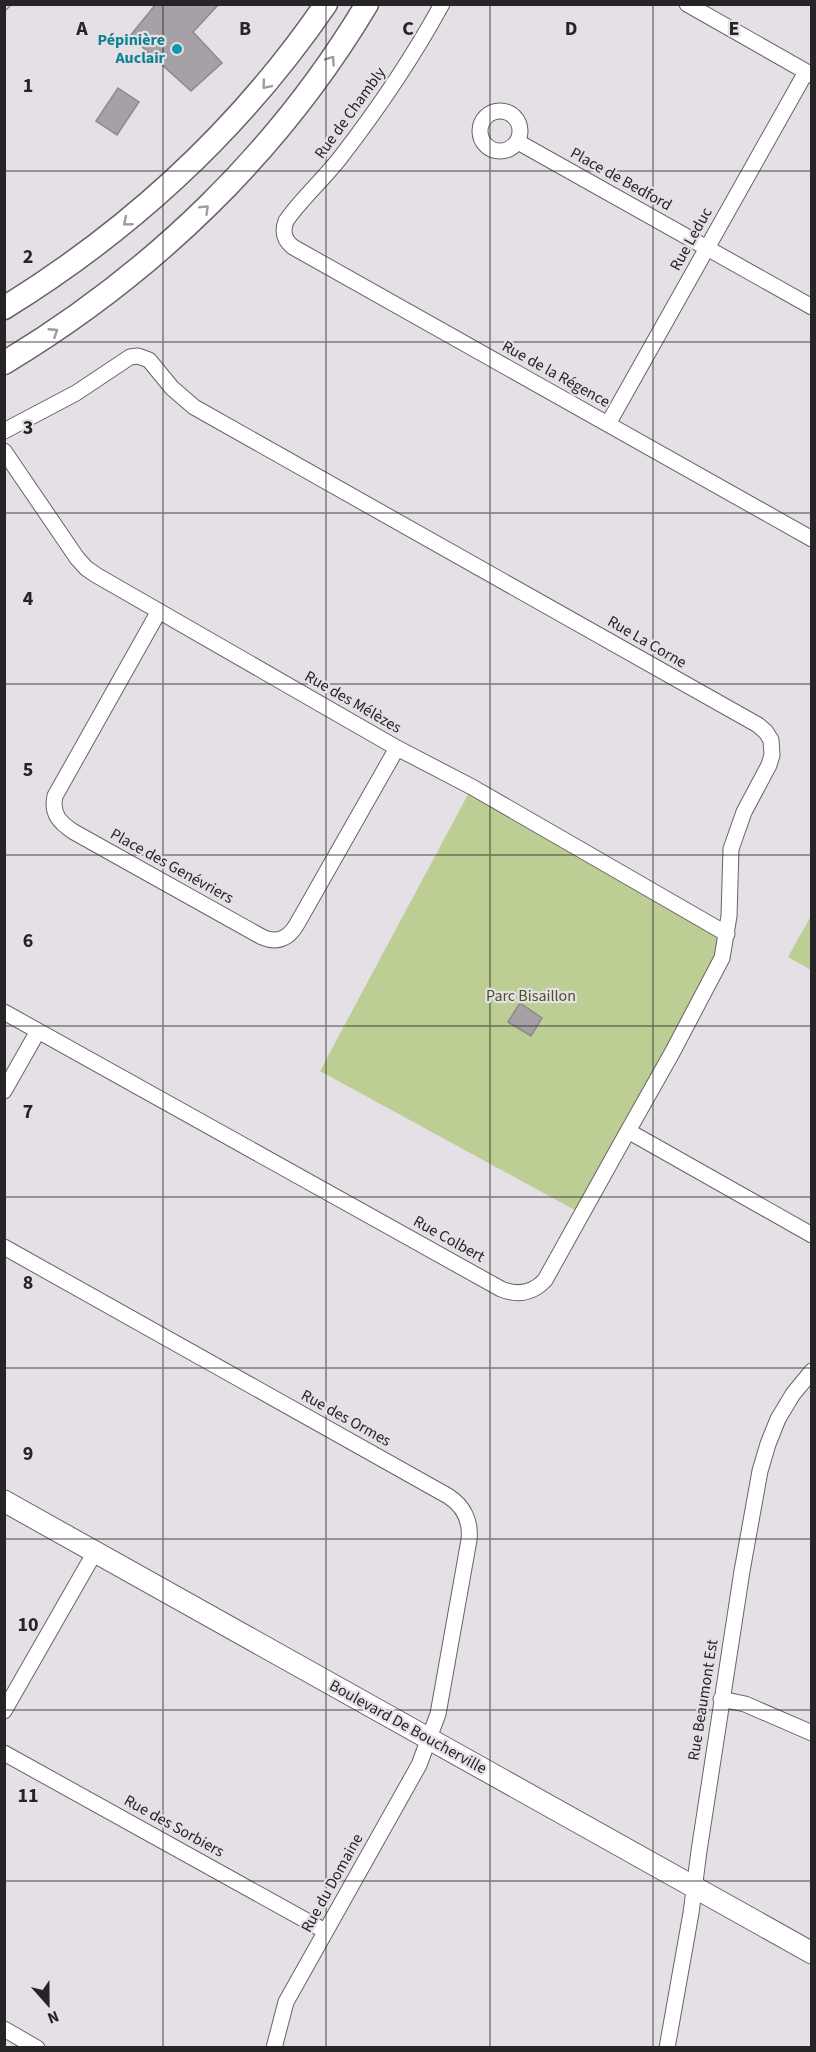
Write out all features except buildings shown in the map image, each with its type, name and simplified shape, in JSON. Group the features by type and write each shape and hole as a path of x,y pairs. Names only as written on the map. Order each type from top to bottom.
{"main road":[{"path":"4,308 63,270 111,235 180,176 250,104 284,63 326,4"},
{"path":"4,363 60,329 121,284 177,237 214,201 304,97 367,4"}],"street":[{"name":"Rue de Chambly","path":"285,238 284,225 288,218 331,169 373,114 411,58 442,4"},
{"path":"687,4 809,73"},
{"name":"Rue Leduc","path":"608,424 809,73"},
{"name":"Place de Bedford","path":"518,142 812,307"},
{"name":"Rue de la Régence","path":"285,238 293,247 812,539"},
{"name":"Rue La Corne","path":"4,431 76,393 130,357 143,357 149,360 172,388 194,407 758,725 766,732 772,745 771,759 744,812 731,849 727,934 722,958 628,1131"},
{"name":"Rue des Mélèzes","path":"4,451 86,568 397,748 472,787 727,934"},
{"name":"Place des Genévriers","path":"159,611 55,796 54,805 58,818 63,825 74,832 262,937 271,940 281,939 289,935 297,924 397,748"},
{"name":"Rue Colbert","path":"4,1012 501,1289 512,1292 522,1293 533,1290 545,1280 628,1131"},
{"path":"4,1091 38,1031"},
{"path":"628,1131 812,1235"},
{"name":"Rue des Ormes","path":"4,1247 448,1496 461,1508 468,1523 469,1540 438,1714 429,1739"},
{"name":"Rue Beaumont Est","path":"667,2048 695,1888 721,1699 742,1571 764,1457 778,1419 793,1394 812,1371"},
{"name":"Boulevard De Boucherville","path":"4,1501 812,1953"},
{"path":"4,1711 95,1552"},
{"path":"721,1699 745,1704 812,1734"},
{"name":"Rue du Domaine","path":"274,2048 286,2002 419,1765 429,1739"},
{"name":"Rue des Sorbiers","path":"4,1754 325,1931"},
{"path":"4,2029 37,2048"}],"green space":[{"name":"Parc Bisaillon","path":"472,787 727,934 582,1214 320,1071"},
{"path":"811,916 811,970 788,957"}],"railway":[{"path":"4,8 8,4"}],"place":[{"name":"Pépinière Auclair","path":"177,49"}]}
